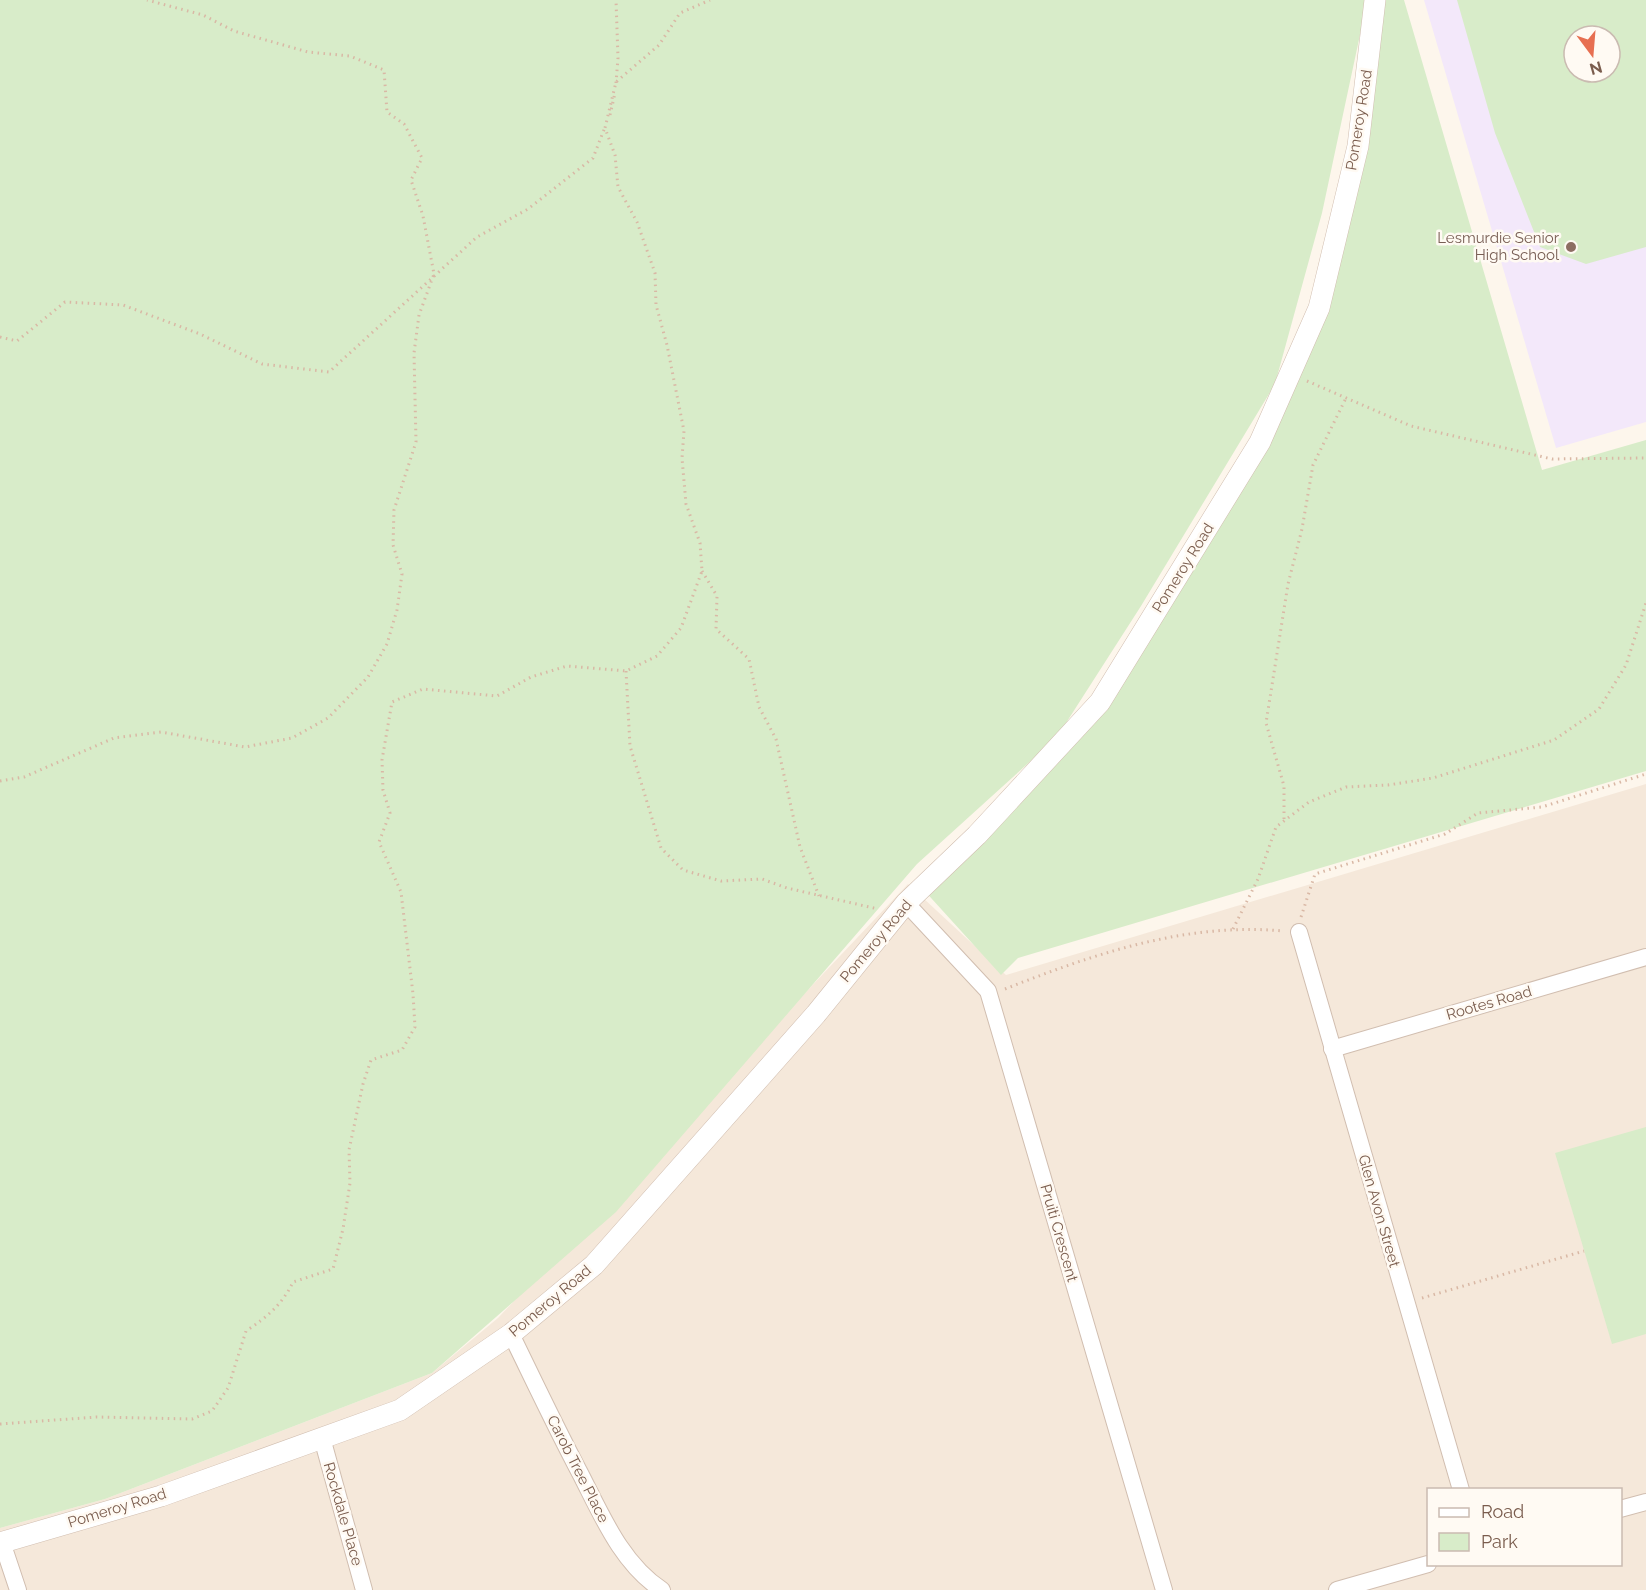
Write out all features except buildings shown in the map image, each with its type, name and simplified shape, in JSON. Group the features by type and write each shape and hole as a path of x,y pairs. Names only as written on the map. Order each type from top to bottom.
{"street":[{"name":"Pomeroy Road","path":"1,1543 161,1496 400,1410 512,1334 594,1264 816,1014 901,910 976,835 1100,702 1260,442 1319,308 1358,146 1375,0"},
{"name":"Pruiti Crescent","path":"901,910 989,995 1164,1590"},
{"name":"Glen Avon Street","path":"1299,932 1460,1488"},
{"name":"Rootes Road","path":"1332,1049 1646,957"},
{"name":"Carob Tree Place","path":"512,1334 552,1419 614,1539 650,1582 662,1590"},
{"name":"Rockdale Place","path":"322,1438 364,1590"},
{"path":"1622,1508 1646,1502"},
{"path":"1,1543 18,1590"},
{"path":"1337,1590 1427,1564"}],"path":[{"path":"0,781 24,777 114,738 161,732 245,747 292,738 328,718 368,678 387,644 397,610 402,574 393,545 394,510 416,442 414,353 419,315 435,274 423,216 411,180 422,158 404,124 387,112 384,70 350,56 308,52 234,30 203,15 147,0"},
{"path":"0,337 17,341 65,302 123,305 201,334 262,364 329,372 359,347 396,308 477,237 528,209 593,158 614,104 618,58 616,0"},
{"path":"616,82 659,45 680,13 710,0"},
{"path":"0,1424 98,1417 192,1419 212,1411 228,1389 246,1331 269,1316 285,1298 293,1282 333,1269 343,1230 350,1183 349,1150 363,1084 371,1060 402,1050 415,1027 400,892 379,842 390,813 383,789 382,760 392,702 423,689 497,696 531,677 567,666 626,671 657,656 681,628 702,571 700,543 686,504 682,458 684,431 667,345 656,305 655,273 637,222 618,187 615,155 605,128"},
{"path":"1290,374 1411,426 1552,459 1646,458"},
{"path":"1284,820 1284,786 1266,723 1288,584 1302,529 1313,465 1346,398"},
{"path":"702,571 717,596 716,629 749,659 759,707 776,739 800,847 820,897"},
{"path":"1233,929 1258,879 1276,826 1309,802 1346,787 1388,786 1433,778 1554,740 1599,709 1626,665 1646,603"},
{"path":"626,671 630,746 661,848 683,870 721,881 762,879 820,897 891,911 901,910"},
{"path":"989,995 1043,974 1139,943 1204,931 1233,929 1299,932 1301,913 1315,874 1445,834 1478,813 1542,807 1646,774"},
{"path":"1406,1302 1584,1251"}],"shaded area":[{"name":"Lesmurdie Senior High School","path":"1424,0 1646,0 1646,422 1556,448"},
{"path":"1646,784 1646,1590 0,1590 0,1528 105,1499 432,1373 498,1318 908,884 1006,975"}],"green space":[{"path":"0,0 1364,0 1364,16 1322,213 1275,384 1141,606 1057,737 917,864 616,1212 432,1373 105,1499 0,1528"},
{"path":"1375,0 1404,0 1542,470 1646,440 1646,771 1018,958 1001,975 922,888 1100,702 1260,442 1319,308"},
{"path":"1457,0 1646,0 1646,247 1586,264 1540,247 1495,133"},
{"path":"1646,1127 1646,1334 1612,1344 1555,1153"}],"place":[{"name":"Lesmurdie Senior High School","path":"1571,247"}]}
